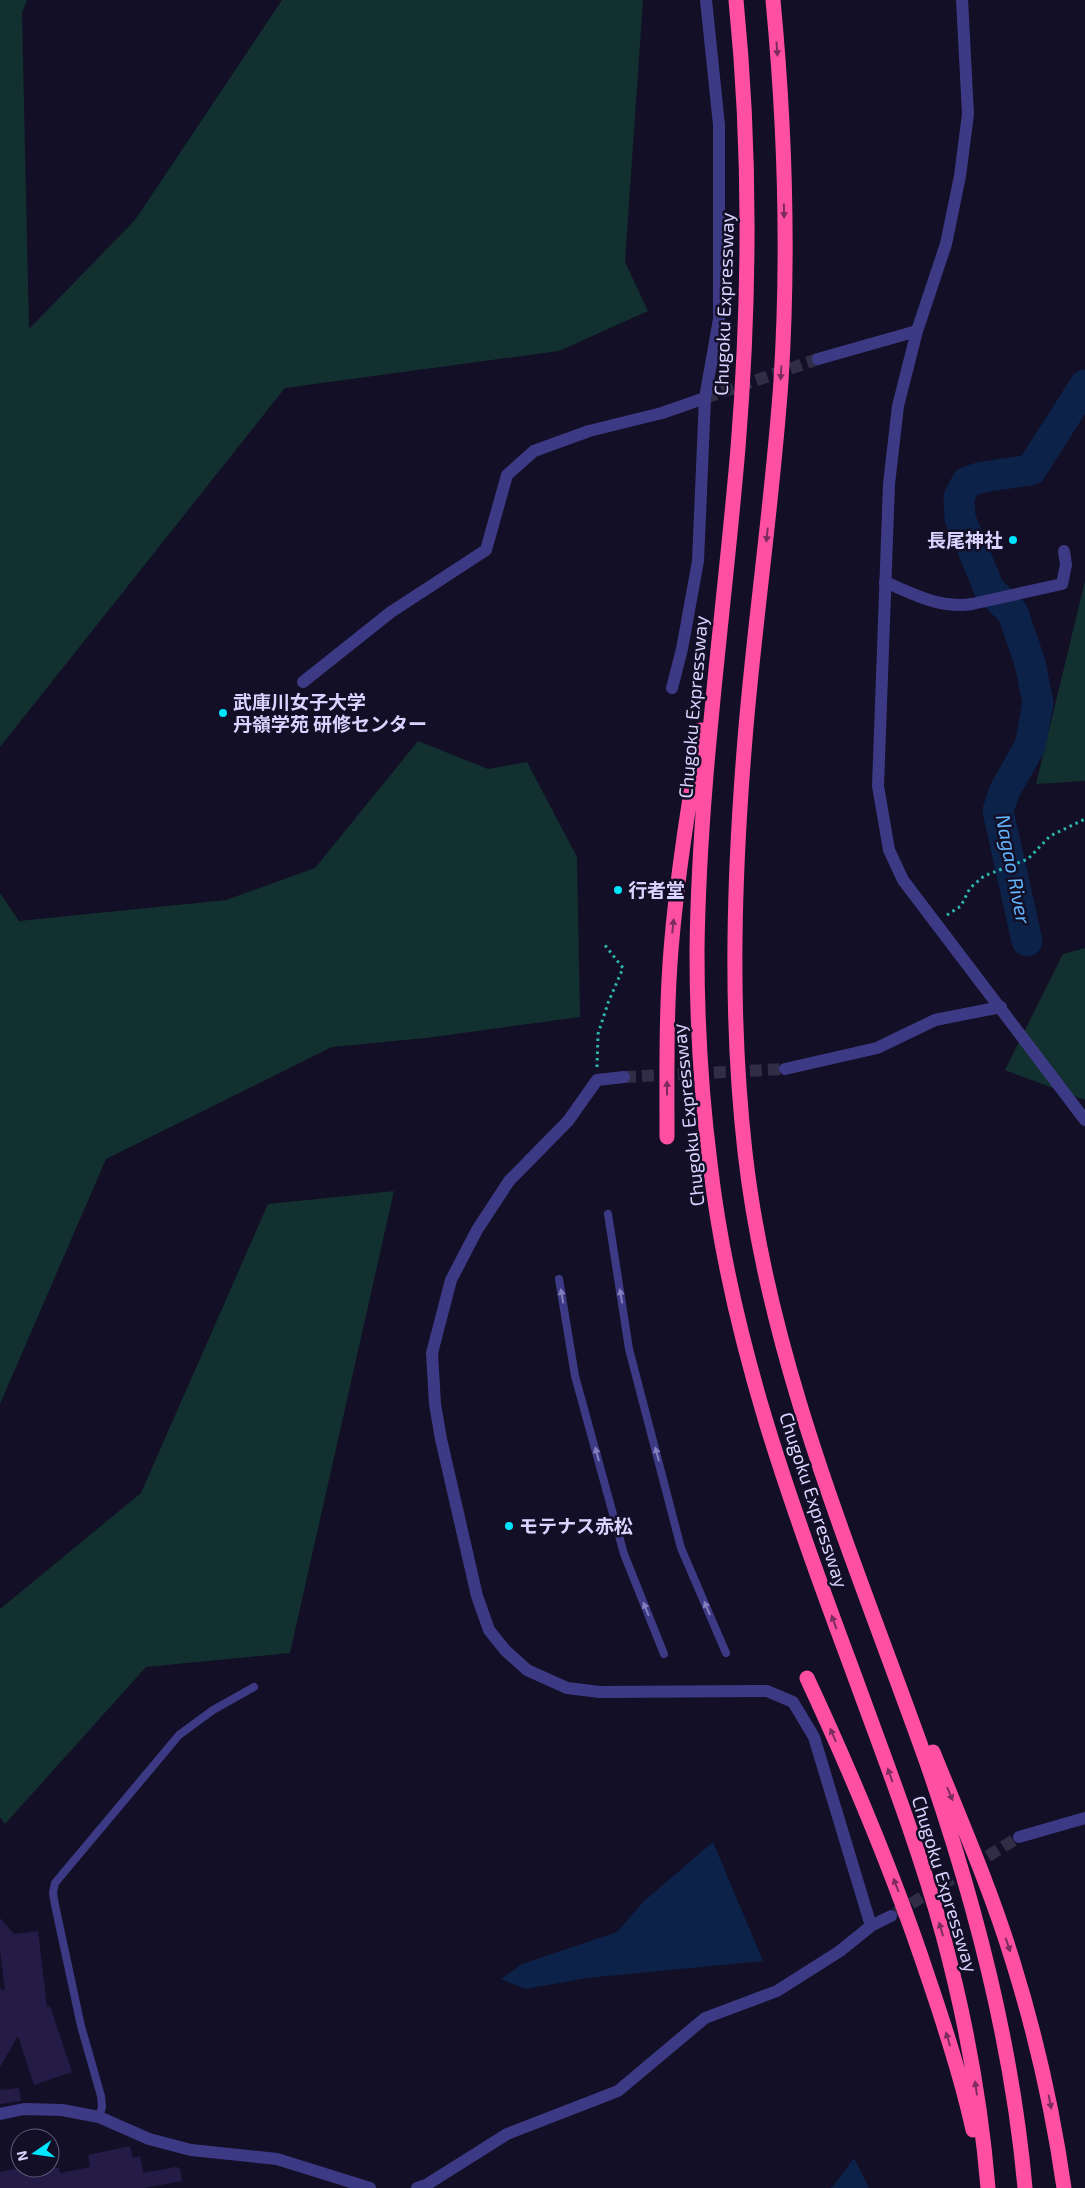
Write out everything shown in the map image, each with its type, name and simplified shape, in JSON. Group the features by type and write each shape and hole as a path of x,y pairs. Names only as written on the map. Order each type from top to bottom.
{"highway":[{"name":"Chugoku Expressway","path":"736,0 746,132 747,293 738,445 718,642 700,872 697,948 698,1020 710,1167 721,1236 753,1376 833,1619 892,1779 942,1933 960,2005 975,2080 988,2188"},
{"name":"Chugoku Expressway","path":"772,0 782,128 784,298 776,449 746,724 734,945 739,1087 746,1157 757,1227 772,1301 790,1373 813,1448 927,1765 976,1922 995,1995 1011,2075 1025,2188"},
{"path":"667,1137 668,1010 671,951 686,826 718,642"},
{"path":"868,1604 964,1829 1013,1962 1046,2084 1064,2188"},
{"path":"807,1678 868,1815 918,1947 956,2064 969,2113 984,2188"}],"street":[{"path":"672,688 682,649 698,561 705,398 719,319 718,125 706,0"},
{"path":"962,0 968,114 960,176 946,244 917,331 898,406 889,484 878,786 889,850 903,880 1085,1120"},
{"path":"818,359 917,331"},
{"path":"303,682 391,612 486,550 507,475 534,451 588,431 662,413 705,398"},
{"path":"885,582 938,604 959,606 972,604 1062,584 1066,565 1064,551"},
{"path":"785,1069 877,1048 935,1020 1001,1007"},
{"path":"624,1077 597,1080 568,1121 509,1181 477,1230 451,1280 432,1353 435,1404 476,1596 489,1630 505,1650 527,1670 567,1688 600,1692 767,1690 793,1702 814,1737 871,1926"},
{"path":"1020,1837 1085,1818"},
{"path":"417,2188 426,2185 507,2134 618,2091 704,2018 777,1991 840,1951 871,1926 891,1916"},
{"path":"0,2114 24,2109 62,2110 100,2117 149,2139 191,2150 277,2159 370,2188"}],"lane":[{"path":"608,1214 629,1349 681,1548 726,1654"},
{"path":"559,1279 575,1376 624,1554 664,1654"},
{"path":"100,2117 102,2107 101,2096 81,2026 55,1905 53,1893 55,1883 178,1735 213,1710 254,1687"}],"path":[{"path":"936,922 961,906 970,888 984,876 1028,859 1050,836 1085,820"},
{"path":"597,1080 598,1034 608,1003 623,968 604,944"}],"green space":[{"path":"0,0 27,0 22,13 29,329 135,220 282,0 643,0 625,262 648,311 559,351 285,388 0,747"},
{"path":"1085,581 1085,781 1036,784"},
{"path":"418,741 488,769 527,762 577,857 580,1017 426,1038 332,1047 106,1159 0,1404 0,893 19,921 226,900 315,868"},
{"path":"1085,948 1085,1100 1005,1070 1063,954"},
{"path":"394,1191 290,1653 146,1667 5,1824 0,1817 0,1609 141,1493 268,1204"}],"water":[{"path":"713,1842 763,1961 587,1978 525,1989 501,1979 522,1964 617,1932 643,1902"},
{"path":"854,2158 869,2188 830,2188 833,2186"}],"building":[{"path":"0,1918 14,1934 38,1931 47,2007 50,2006 72,2072 34,2085 18,2036 0,2067 0,1988 5,1991 0,1950"},
{"path":"19,2088 21,2101 0,2104 0,2090"},
{"path":"130,2146 133,2158 140,2156 143,2173 176,2167 180,2168 182,2181 144,2188 0,2188 0,2172 10,2170 10,2178 60,2178 60,2173 90,2167 88,2155"}],"waterway":[{"name":"Nagao River","path":"1027,941 998,811 1004,792 1030,746 1038,703 1030,663 1013,613 989,589 960,518 959,497 967,482 982,477 1031,470 1085,385"}],"tunnel":[{"path":"705,398 818,359"},
{"path":"624,1077 785,1069"},
{"path":"896,1913 1019,1837"}],"place":[{"name":"長尾神社","path":"1013,540"},
{"name":"武庫川女子大学 丹嶺学苑 研修センター","path":"223,713"},
{"name":"行者堂","path":"618,890"},
{"name":"モテナス赤松","path":"509,1526"}]}
